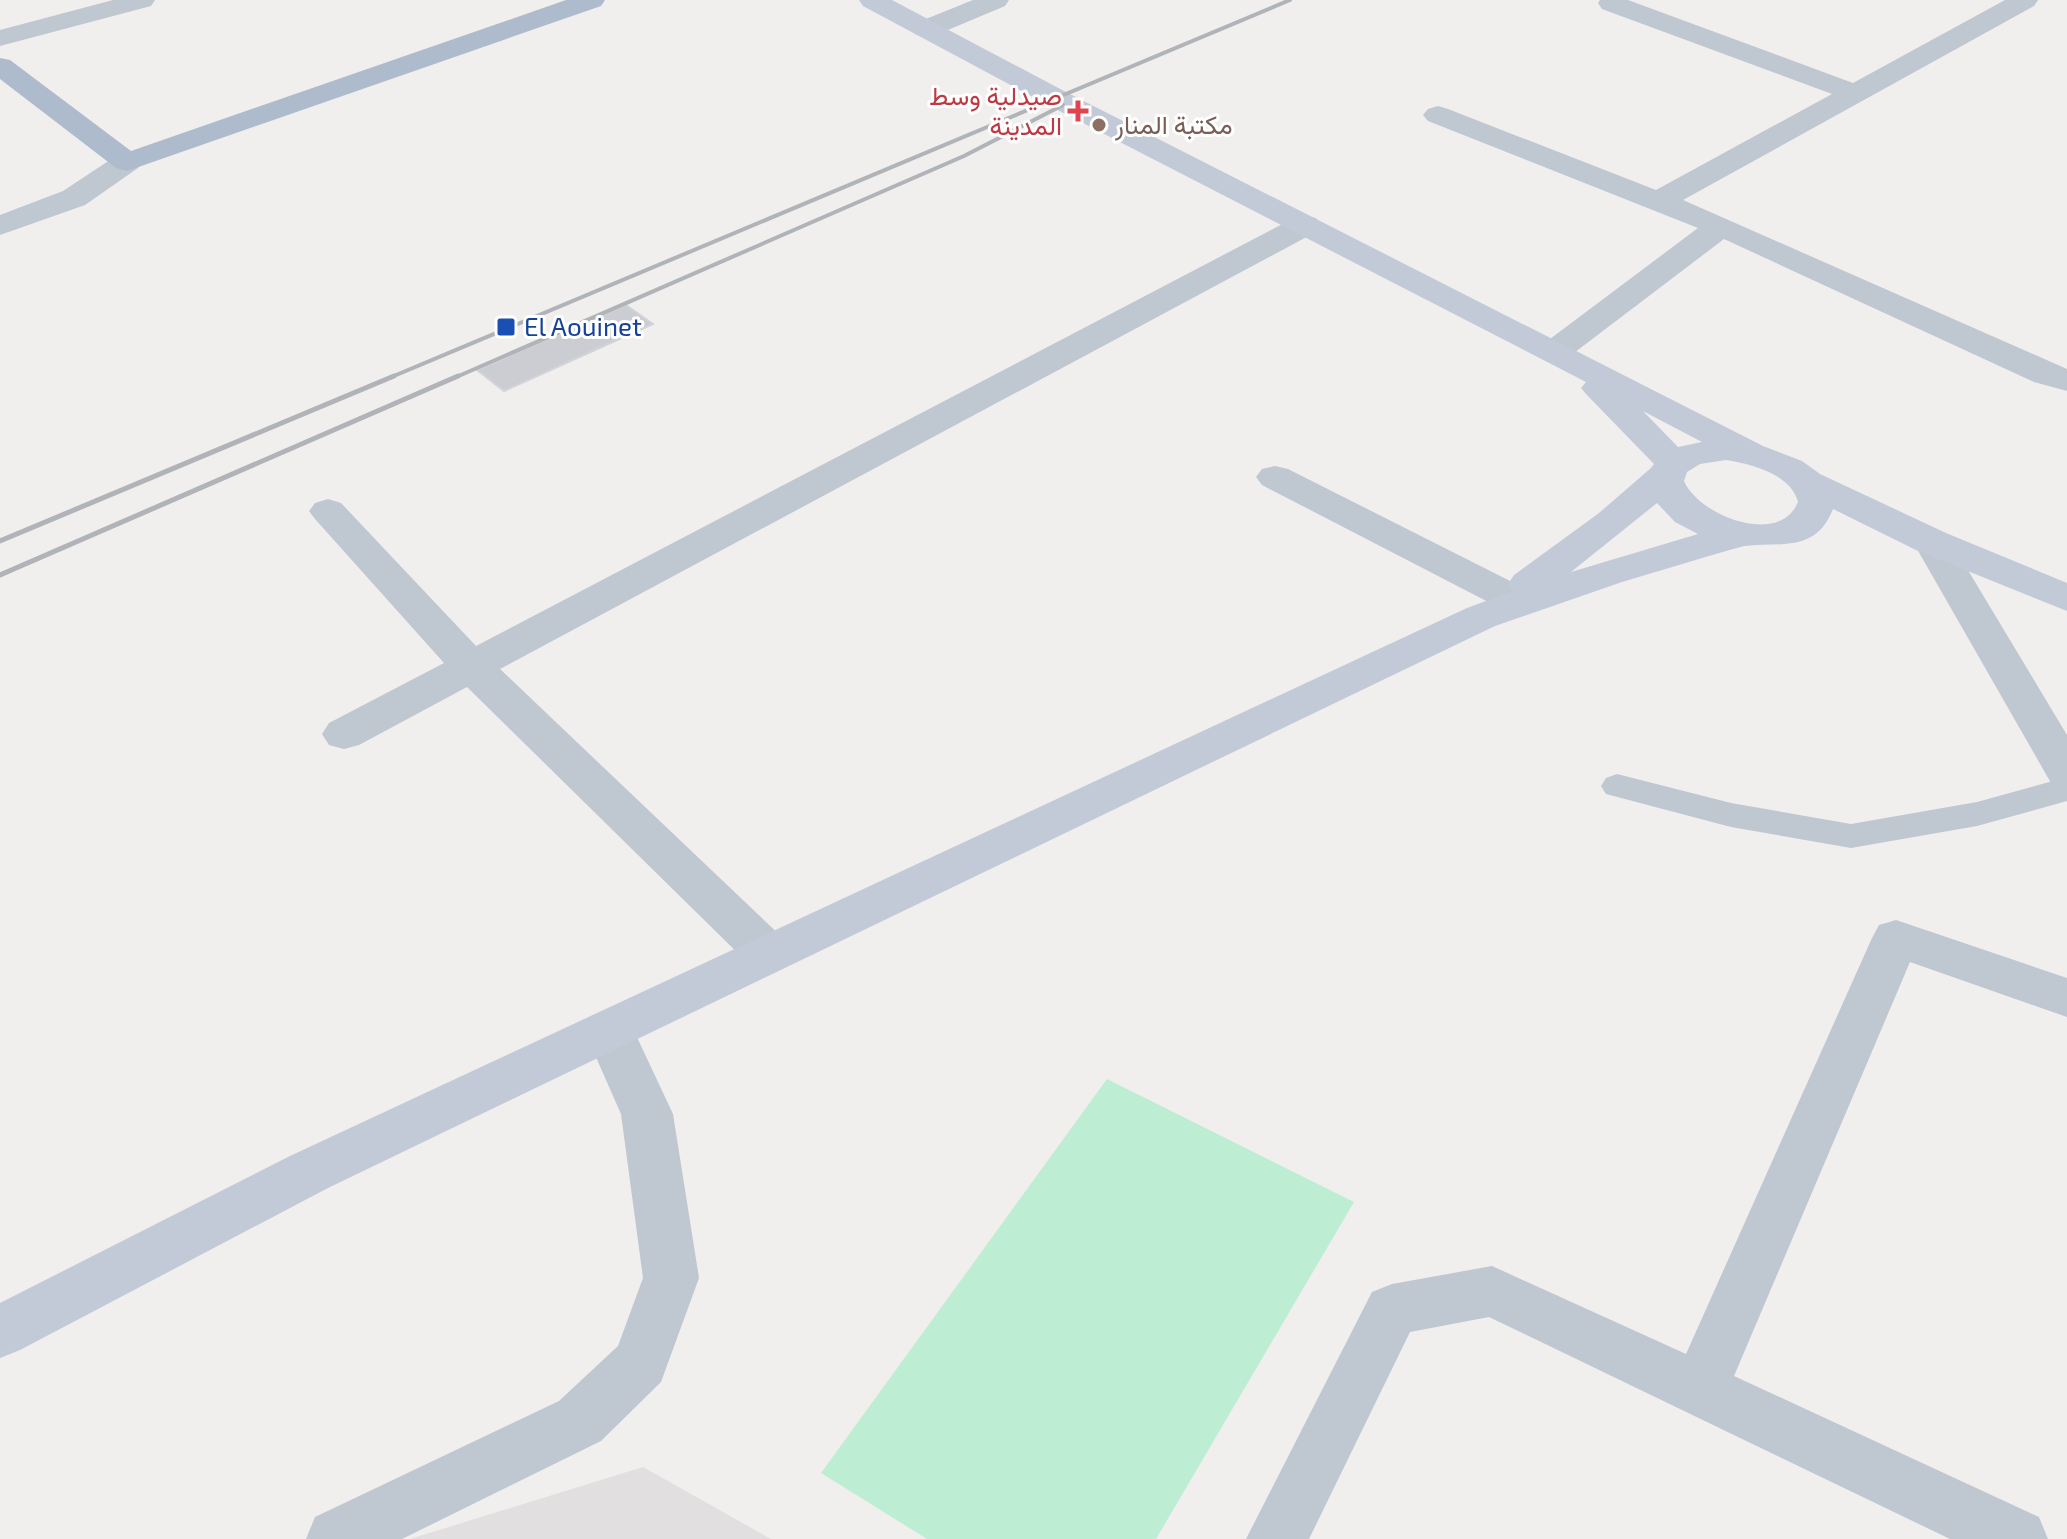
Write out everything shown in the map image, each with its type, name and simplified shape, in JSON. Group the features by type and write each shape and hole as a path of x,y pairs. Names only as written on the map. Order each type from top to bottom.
{"main road":[{"path":"0,66 127,162 592,0"}],"street":[{"path":"0,38 142,0"},
{"path":"872,0 1748,451 1783,463 1807,482 1932,542 2067,598"},
{"path":"926,29 996,0"},
{"path":"1658,201 2025,0"},
{"path":"1611,3 1855,93"},
{"path":"1438,115 1721,226 2046,375 2067,380"},
{"path":"0,226 74,198 127,162"},
{"path":"344,734 1305,225"},
{"path":"1554,352 1721,226"},
{"path":"1554,352 1595,383 1670,468"},
{"path":"1496,607 1613,521 1687,455 1705,450 1748,451"},
{"path":"1670,468 1666,488 1682,510 1711,527 1738,536"},
{"path":"1275,477 1496,607"},
{"path":"0,1332 309,1172 1496,607 1738,536 1781,534 1798,528 1810,519 1816,508 1815,495 1807,482"},
{"path":"328,511 471,666 769,954"},
{"path":"1798,528 1932,542"},
{"path":"1932,542 2067,772"},
{"path":"1699,1389 1896,938 2067,998"},
{"path":"337,1539 580,1421 641,1363 671,1278 647,1114 609,1030"},
{"path":"1277,1539 1392,1310 1492,1291 2017,1539"}],"lane":[{"path":"1617,786 1731,815 1851,836 1977,814 2067,789"}],"shaded area":[{"path":"643,1467 771,1539 410,1539"}],"green space":[{"path":"1107,1079 1354,1202 1156,1539 927,1539 821,1473"}],"building":[{"path":"626,305 653,324 504,391 477,370"}],"railway":[{"path":"389,378 1290,0"},
{"path":"454,378 964,156 1063,105"},
{"path":"0,541 394,376"},
{"path":"0,575 458,376"}],"place":[{"name":"صيدلية وسط المدينة","path":"1078,111"},
{"name":"مكتبة المنار","path":"1099,125"},
{"name":"El Aouinet","path":"506,327"}]}
